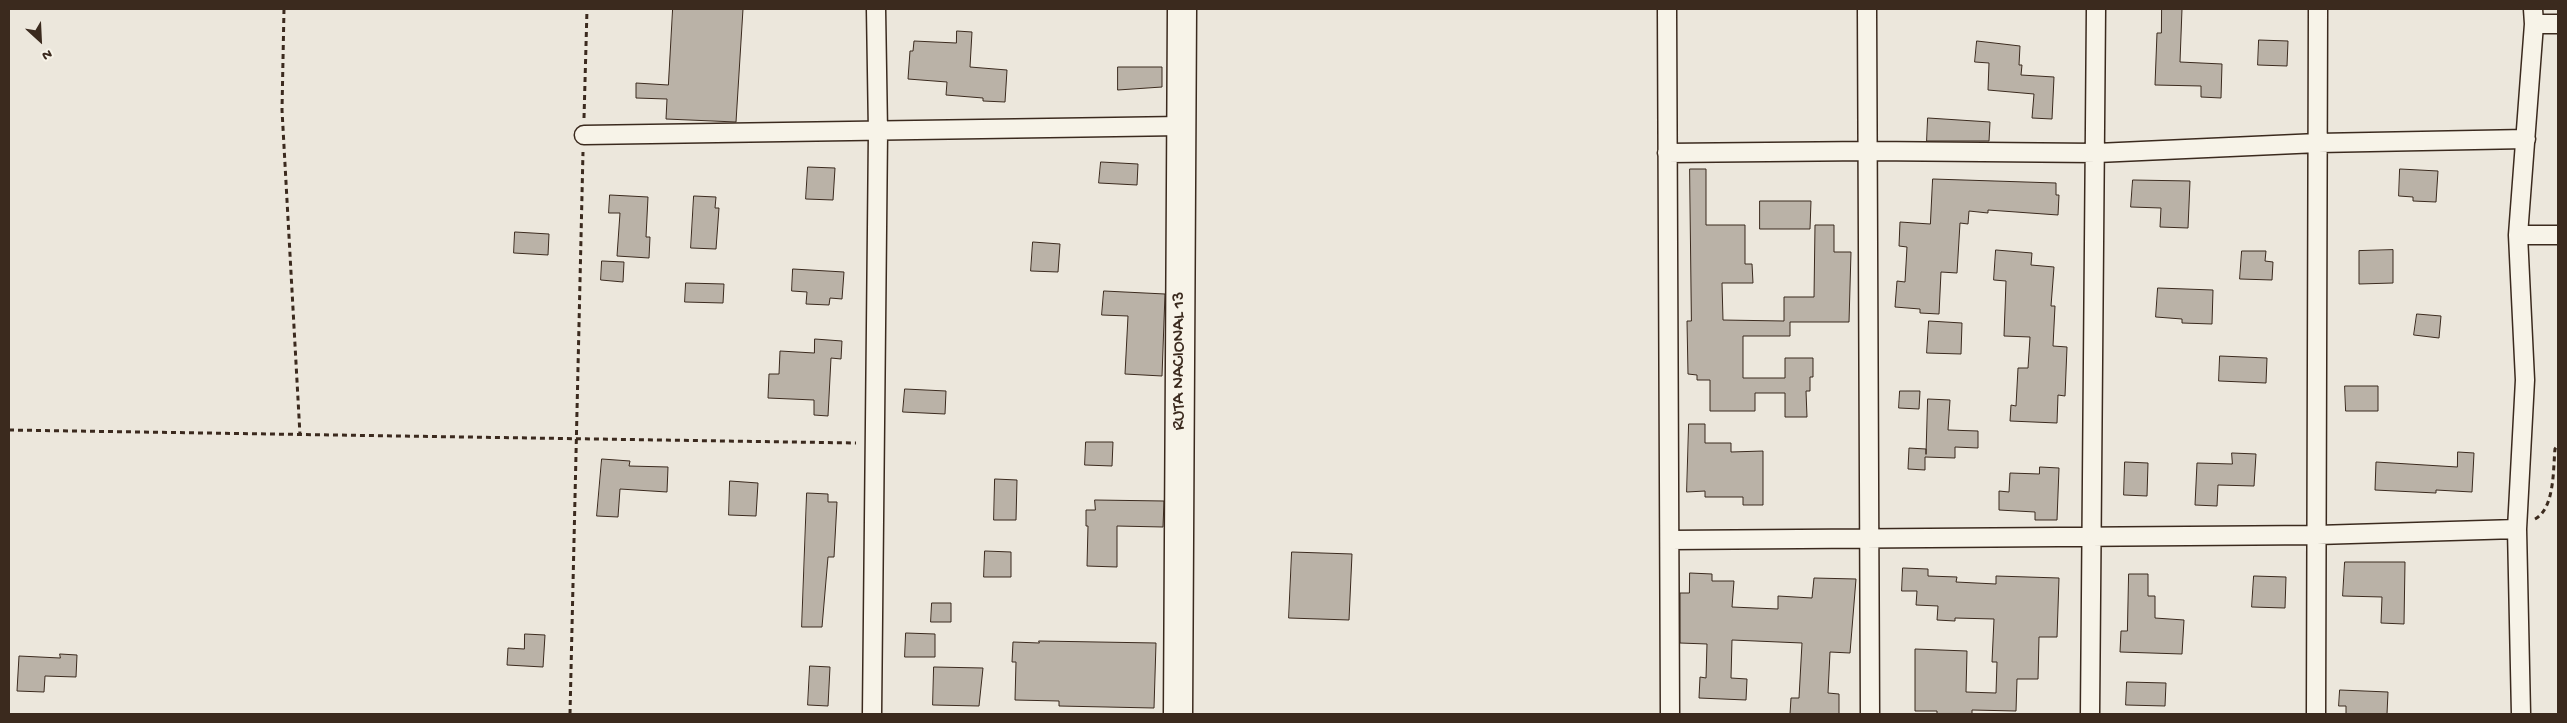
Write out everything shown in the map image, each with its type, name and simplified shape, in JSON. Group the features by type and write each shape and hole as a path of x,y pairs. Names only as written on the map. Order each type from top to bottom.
{"highway":[{"name":"RUTA NACIONAL 13","path":"1178,714 1182,9"}],"street":[{"path":"872,714 878,132 876,9"},
{"path":"1667,9 1670,714"},
{"path":"1867,9 1870,714"},
{"path":"2090,714 2097,153 2096,9"},
{"path":"2316,714 2318,9"},
{"path":"2521,714 2518,529 2525,380 2518,235 2534,16 2558,24"},
{"path":"584,135 1181,126"},
{"path":"1667,154 1868,151 2097,153 2318,143 2526,139"},
{"path":"2518,235 2558,235"},
{"path":"1670,540 2091,535 2317,535 2518,529"}],"path":[{"path":"284,9 282,110 300,435"},
{"path":"570,714 587,9"},
{"path":"9,430 874,444"},
{"path":"2518,529 2539,517 2551,495 2555,449 2558,444"}],"building":[{"path":"673,9 743,9 736,122 666,119 667,99 636,98 636,83 668,85"},
{"path":"2162,9 2182,9 2180,62 2222,64 2221,98 2201,97 2201,86 2155,85 2157,33 2161,33"},
{"path":"957,31 972,32 970,67 1007,70 1005,102 983,101 983,98 946,95 947,82 908,79 910,51 913,51 914,41 956,43"},
{"path":"2259,40 2288,41 2287,66 2258,65"},
{"path":"1977,41 2020,46 2019,65 2022,65 2021,75 2054,77 2052,119 2032,118 2034,94 1988,90 1989,63 1975,62"},
{"path":"1118,67 1162,67 1162,87 1118,90"},
{"path":"1928,118 1990,122 1989,141 1927,141"},
{"path":"1101,162 1138,164 1137,185 1099,183"},
{"path":"808,167 835,168 833,200 806,199"},
{"path":"1690,169 1706,169 1706,225 1745,225 1745,264 1752,264 1753,283 1722,283 1723,320 1784,321 1784,297 1814,297 1815,225 1834,225 1834,252 1851,252 1849,322 1790,322 1790,336 1743,336 1743,378 1785,378 1785,358 1813,358 1813,377 1810,377 1810,391 1806,391 1807,417 1785,417 1785,393 1755,393 1755,411 1710,411 1710,380 1697,380 1697,375 1688,374 1687,321 1691,321"},
{"path":"2400,169 2438,171 2436,202 2413,201 2413,197 2399,196"},
{"path":"1933,179 2056,183 2056,195 2059,195 2058,215 1988,210 1988,213 1969,211 1968,224 1960,223 1957,273 1941,272 1939,314 1920,313 1920,309 1895,307 1897,281 1905,282 1907,247 1899,246 1900,222 1930,224"},
{"path":"2133,180 2190,181 2188,228 2160,227 2161,208 2131,207"},
{"path":"610,195 648,197 646,237 650,237 649,258 617,256 620,213 609,213"},
{"path":"694,196 716,197 715,208 719,208 716,249 691,248"},
{"path":"1760,201 1811,201 1810,229 1760,229"},
{"path":"515,232 549,234 548,255 514,253"},
{"path":"1033,242 1060,244 1058,272 1031,271"},
{"path":"1996,250 2032,253 2031,265 2054,267 2051,306 2055,306 2053,346 2067,347 2065,396 2058,395 2057,423 2010,421 2011,405 2016,406 2018,368 2028,368 2030,337 2004,336 2006,281 1994,280"},
{"path":"2393,250 2393,283 2359,284 2359,251"},
{"path":"2242,251 2266,251 2265,261 2273,262 2272,280 2240,279"},
{"path":"602,261 624,262 623,282 601,280"},
{"path":"793,269 844,272 842,299 830,298 829,305 806,304 807,292 792,291"},
{"path":"686,283 724,284 723,303 685,302"},
{"path":"2158,288 2213,290 2212,324 2182,323 2182,319 2156,317"},
{"path":"1104,291 1165,294 1162,376 1125,374 1128,316 1102,315"},
{"path":"2417,314 2441,316 2439,338 2414,335"},
{"path":"1929,321 1962,323 1961,354 1927,353"},
{"path":"815,339 842,341 841,359 831,358 828,416 814,415 814,400 768,398 769,374 779,374 780,351 814,353"},
{"path":"2220,356 2267,358 2266,383 2219,381"},
{"path":"2345,386 2378,386 2378,411 2346,411"},
{"path":"905,389 946,391 945,414 903,412"},
{"path":"1900,391 1920,391 1919,409 1899,408"},
{"path":"1928,399 1950,400 1948,430 1978,431 1978,448 1955,447 1955,458 1925,457 1925,470 1908,469 1909,448 1926,449 1926,454"},
{"path":"1689,424 1705,424 1705,443 1731,443 1731,452 1763,451 1763,505 1743,505 1743,497 1705,497 1705,491 1687,492"},
{"path":"1086,442 1113,442 1112,466 1085,465"},
{"path":"2458,452 2474,453 2472,492 2436,490 2436,493 2375,490 2376,462 2457,467"},
{"path":"2232,453 2256,454 2254,486 2218,485 2217,506 2195,505 2197,463 2232,464"},
{"path":"602,459 630,461 629,466 668,467 667,492 620,489 618,517 597,516"},
{"path":"2125,462 2148,463 2147,496 2124,495"},
{"path":"2040,467 2059,468 2057,520 2035,520 2035,512 1999,510 1999,491 2009,492 2010,473 2039,474"},
{"path":"995,479 1017,480 1016,520 994,520"},
{"path":"730,481 758,483 756,516 729,515"},
{"path":"807,493 828,494 828,502 837,502 834,557 828,557 822,627 802,627"},
{"path":"1095,500 1164,501 1163,527 1117,526 1117,567 1087,566 1088,526 1086,526 1086,510 1095,510"},
{"path":"985,551 1011,552 1011,577 984,577"},
{"path":"1292,552 1352,554 1349,620 1289,618"},
{"path":"2345,562 2405,562 2404,624 2381,623 2382,597 2343,596"},
{"path":"1903,568 1928,569 1928,576 1957,577 1956,582 1996,584 1996,576 2059,578 2057,637 2039,637 2038,679 2017,679 2016,711 1972,710 1972,714 1937,714 1937,711 1915,711 1915,649 1967,651 1966,692 1996,693 1997,662 1992,662 1994,619 1955,618 1955,621 1937,620 1938,606 1916,605 1917,591 1902,591"},
{"path":"1690,573 1712,574 1712,581 1734,581 1732,607 1778,609 1778,596 1812,598 1814,578 1856,579 1850,653 1830,652 1828,693 1839,694 1839,714 1790,714 1791,698 1799,698 1802,643 1732,640 1731,678 1747,679 1746,700 1699,698 1700,677 1706,678 1707,644 1680,643 1680,593 1689,593"},
{"path":"2129,574 2148,574 2148,596 2155,596 2155,618 2184,620 2182,654 2120,652 2121,631 2127,631"},
{"path":"2254,576 2286,577 2285,608 2252,607"},
{"path":"932,603 951,603 951,622 931,622"},
{"path":"906,633 935,634 935,657 905,657"},
{"path":"525,634 545,635 543,667 507,665 508,648 524,649"},
{"path":"1039,641 1156,643 1154,708 1059,706 1059,701 1015,700 1016,662 1012,662 1013,642 1039,643"},
{"path":"60,654 77,655 76,677 45,676 44,692 17,691 19,656 60,658"},
{"path":"810,666 830,667 828,706 808,705"},
{"path":"934,667 983,668 979,706 933,705"},
{"path":"2127,682 2166,683 2165,706 2126,705"},
{"path":"2340,690 2388,692 2387,714 2346,714 2346,706 2339,706"}]}
